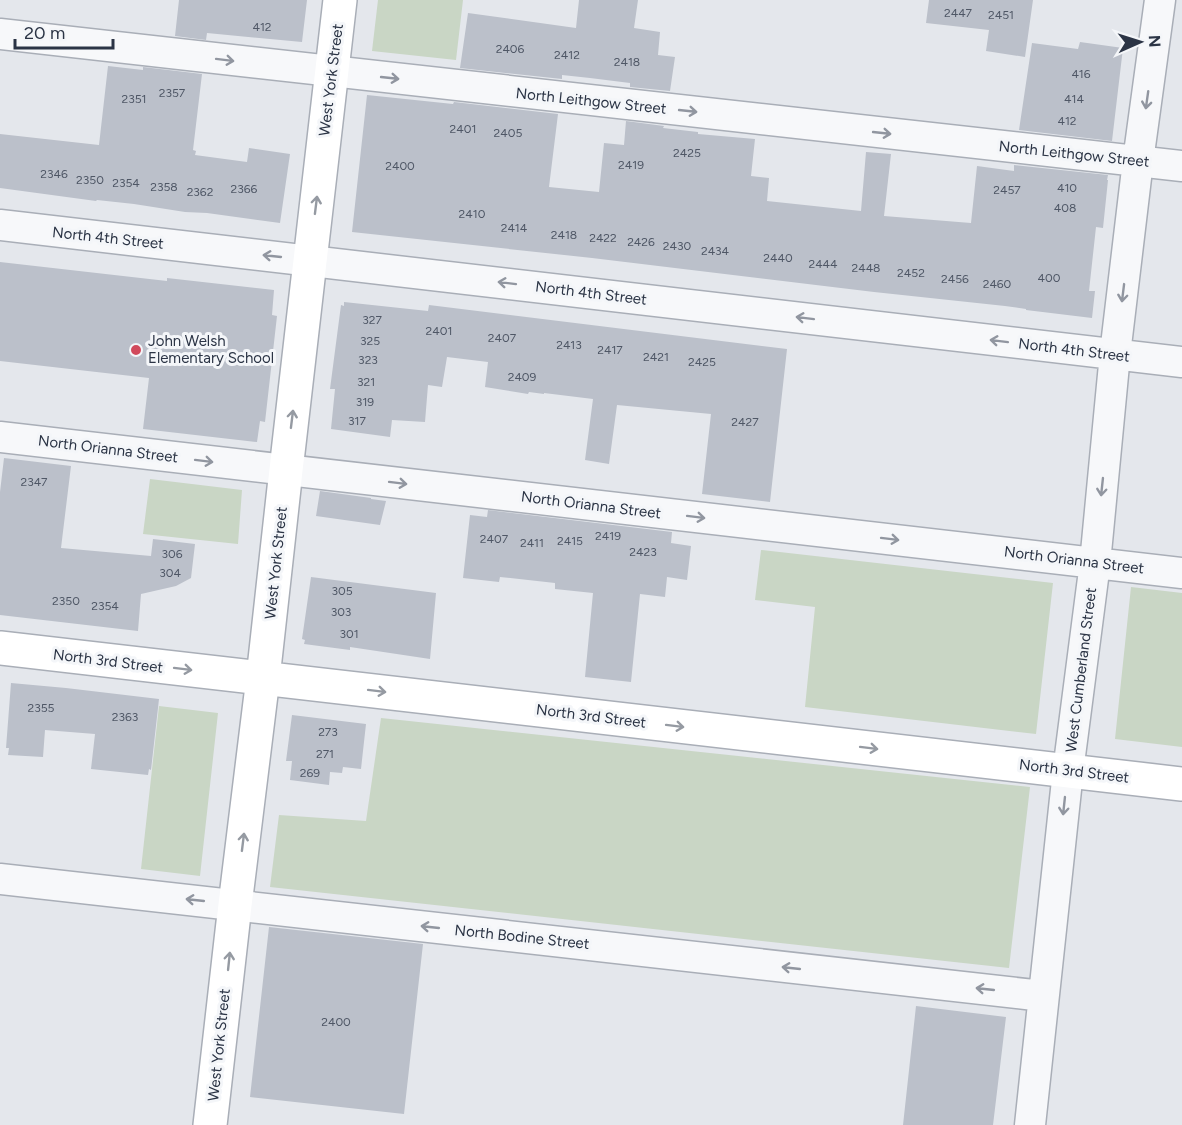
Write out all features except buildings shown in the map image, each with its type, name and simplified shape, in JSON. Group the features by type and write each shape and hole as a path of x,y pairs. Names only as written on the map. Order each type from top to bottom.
{"street":[{"name":"West York Street","path":"210,1125 340,0"},
{"name":"West Cumberland Street","path":"1030,1125 1068,771 1095,563 1115,354 1160,0"},
{"name":"North Leithgow Street","path":"0,34 1182,166"},
{"name":"North 4th Street","path":"0,225 1182,362"},
{"name":"North Orianna Street","path":"0,437 1182,573"},
{"name":"North 3rd Street","path":"0,648 1182,784"},
{"name":"North Bodine Street","path":"0,879 1043,996"}],"green space":[{"path":"378,0 463,0 456,60 372,51"},
{"path":"150,479 242,490 238,544 143,534"},
{"path":"761,550 1053,583 1036,734 805,707 815,607 755,600"},
{"path":"1131,587 1182,593 1182,747 1115,739"},
{"path":"159,706 218,713 200,876 141,869"},
{"path":"381,718 1030,787 1009,968 270,887 279,815 366,821"}],"place":[{"name":"John Welsh Elementary School","path":"136,350"}]}
